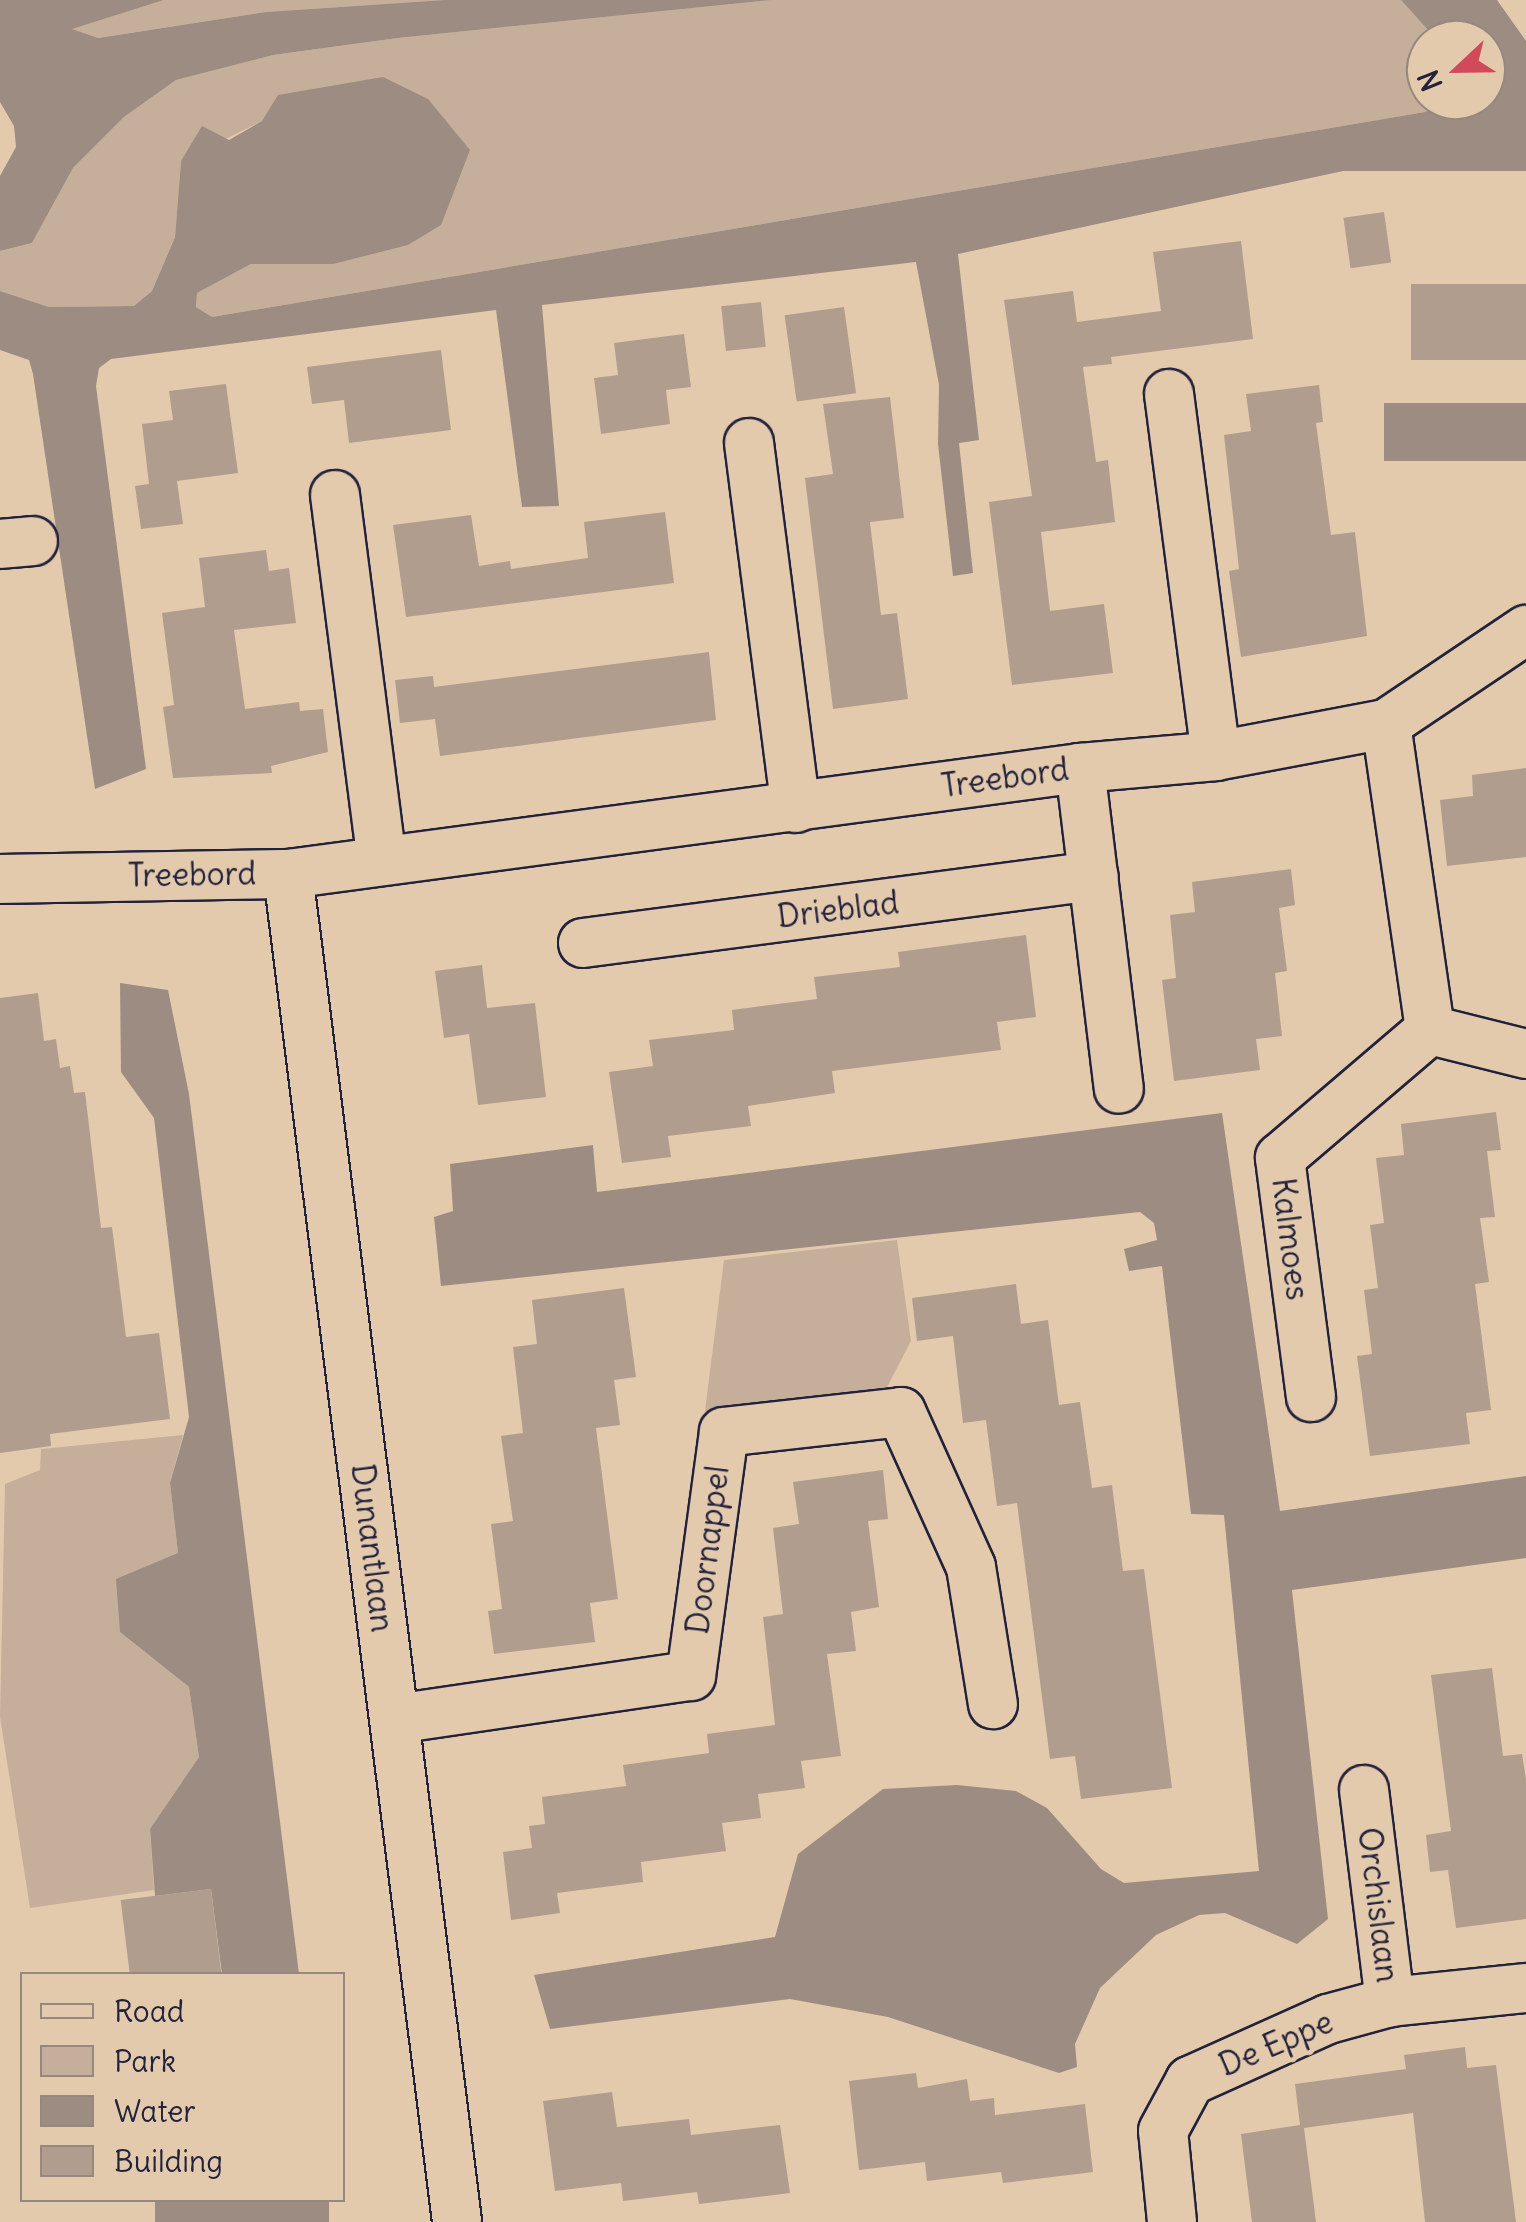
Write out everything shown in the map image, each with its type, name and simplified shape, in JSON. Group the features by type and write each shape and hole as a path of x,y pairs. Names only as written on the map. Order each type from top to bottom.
{"street":[{"path":"1169,394 1216,756"},
{"path":"750,443 796,808"},
{"path":"335,496 382,860"},
{"name":"Treebord","path":"0,879 288,874 1080,768 1216,756 1386,724 1526,630"},
{"path":"1386,724 1430,1030 1526,1054"},
{"path":"1080,768 1119,1089"},
{"name":"Dunantlaan","path":"288,874 457,2222"},
{"name":"Drieblad","path":"583,943 1094,876"},
{"name":"Kalmoes","path":"1311,1397 1280,1158 1430,1030"},
{"name":"Doornappel","path":"396,1719 692,1676 724,1432 901,1412 971,1566 993,1704"},
{"name":"Orchislaan","path":"1364,1790 1390,2002 1526,1988"},
{"name":"De Eppe","path":"1172,2222 1163,2130 1190,2081 1328,2018 1390,2002"},
{"path":"1164,2222 1172,2222"}],"green space":[{"path":"164,0 444,0 266,12 97,38 71,29"},
{"path":"772,0 1401,0 1419,20 1406,20 1406,115 212,317 196,307 197,293 251,264 333,264 469,150 437,111 262,121 181,161 175,237 152,291 134,306 49,307 0,291 0,251 32,243 73,168 124,117 176,80 273,55 398,38"},
{"path":"897,1240 911,1341 887,1387 705,1411 724,1260"},
{"path":"183,1435 170,1483 178,1553 120,1632 189,1687 199,1757 150,1829 154,1890 30,1908 0,1717 5,1484 40,1470 41,1449"}],"water":[{"path":"0,0 164,0 72,29 98,38 266,12 444,0 772,0 398,38 273,55 176,80 124,117 73,168 32,243 0,251 0,176 16,147 14,126 0,102"},
{"path":"1401,0 1497,0 1526,41 1526,171 1343,171 958,254 979,440 959,443 973,573 953,576 938,444 939,385 916,262 542,305 559,506 522,507 496,310 111,359 99,368 96,386 146,769 95,789 33,374 29,360 0,350 0,291 49,307 134,306 152,291 175,237 181,161 202,126 229,140 262,121 278,95 383,77 428,99 470,150 441,225 408,245 333,264 251,264 197,293 196,307 212,317 1406,115 1406,120 1506,120 1506,20 1419,20"},
{"path":"1384,403 1526,403 1526,461 1384,461"},
{"path":"120,983 168,990 189,1094 299,1972 222,1972 211,1889 155,1896 150,1829 199,1757 189,1687 120,1632 116,1579 178,1553 170,1483 189,1417 154,1118 121,1072"},
{"path":"1222,1113 1280,1511 1526,1476 1526,1558 1292,1590 1328,1919 1297,1944 1225,1913 1199,1915 1156,1935 1100,1988 1075,2044 1077,2067 1059,2073 888,2017 790,1999 550,2029 534,1975 775,1937 798,1854 883,1789 957,1785 1016,1791 1047,1808 1101,1869 1124,1883 1259,1871 1224,1515 1191,1514 1162,1266 1129,1271 1124,1249 1157,1240 1154,1223 1140,1212 441,1286 434,1217 453,1211 450,1164 593,1145 597,1192"},
{"path":"155,2202 329,2202 329,2222 155,2222"}],"building":[{"path":"1384,212 1391,263 1350,268 1343,218"},
{"path":"1241,241 1253,339 1111,357 1112,364 1083,367 1096,462 1108,460 1115,522 1041,532 1050,611 1104,604 1113,673 1012,685 989,502 1032,496 1004,300 1073,291 1077,322 1161,311 1153,252"},
{"path":"1411,284 1526,284 1526,360 1411,360"},
{"path":"761,302 766,347 726,351 721,306"},
{"path":"844,307 856,393 797,402 785,315"},
{"path":"684,334 691,387 666,390 670,424 601,434 594,378 618,375 614,343"},
{"path":"441,350 451,430 349,443 344,400 312,404 307,367"},
{"path":"226,384 238,473 177,481 183,524 141,529 135,486 149,484 142,424 173,420 169,391"},
{"path":"1319,385 1323,422 1316,423 1331,535 1355,532 1367,636 1241,657 1229,571 1239,569 1224,435 1251,431 1246,394"},
{"path":"890,397 904,518 870,522 881,615 897,613 908,699 833,709 805,478 833,474 823,404"},
{"path":"665,512 674,583 406,617 393,525 471,515 479,566 510,561 511,569 588,558 584,522"},
{"path":"266,550 269,571 289,568 296,623 234,630 245,709 299,702 300,711 323,709 328,752 271,766 272,773 173,778 163,707 174,705 162,613 205,607 199,558"},
{"path":"709,652 716,720 440,756 435,719 400,723 395,680 433,676 434,687"},
{"path":"1526,768 1526,857 1447,866 1440,800 1473,796 1472,775"},
{"path":"1291,869 1295,905 1279,908 1287,971 1275,973 1282,1036 1256,1039 1260,1070 1174,1081 1162,980 1176,978 1170,915 1195,912 1192,882"},
{"path":"1026,935 1036,1017 997,1022 1001,1050 832,1071 835,1093 748,1106 751,1126 668,1136 671,1157 622,1163 609,1072 653,1066 649,1040 734,1030 732,1010 817,999 814,977 900,967 898,952"},
{"path":"482,965 487,1008 535,1003 546,1097 478,1105 469,1034 444,1038 435,971"},
{"path":"38,993 44,1041 56,1039 60,1068 70,1066 74,1093 85,1092 101,1228 112,1227 126,1337 159,1333 170,1419 50,1434 51,1446 0,1453 0,998"},
{"path":"1496,1112 1501,1150 1487,1151 1495,1217 1480,1218 1489,1282 1475,1284 1491,1410 1466,1413 1470,1444 1370,1456 1357,1356 1372,1354 1364,1290 1378,1288 1370,1225 1384,1223 1376,1158 1404,1155 1401,1124"},
{"path":"1016,1284 1021,1324 1048,1320 1059,1405 1080,1402 1092,1488 1112,1485 1123,1571 1144,1569 1172,1788 1081,1799 1075,1756 1050,1759 1017,1503 997,1506 986,1420 963,1423 953,1336 917,1341 912,1298"},
{"path":"624,1288 636,1377 614,1380 620,1425 596,1428 618,1599 590,1603 595,1642 494,1654 488,1611 502,1609 491,1524 513,1521 501,1436 523,1433 513,1347 537,1344 532,1300"},
{"path":"883,1470 888,1519 868,1521 879,1607 851,1612 856,1651 827,1654 841,1756 801,1761 805,1788 758,1794 761,1818 722,1823 726,1851 641,1862 643,1882 557,1893 560,1913 511,1920 503,1852 532,1848 529,1826 545,1824 542,1797 626,1786 623,1765 709,1753 707,1734 775,1725 763,1617 783,1614 773,1528 799,1524 793,1482"},
{"path":"1492,1668 1503,1756 1522,1754 1526,1779 1526,1919 1456,1928 1448,1870 1430,1872 1426,1835 1451,1831 1431,1675"},
{"path":"211,1889 221,1972 130,1972 121,1900"},
{"path":"1465,2047 1467,2068 1496,2065 1516,2222 1425,2222 1413,2113 1304,2128 1316,2222 1252,2222 1241,2134 1300,2125 1295,2084 1406,2069 1404,2055"},
{"path":"916,2073 918,2088 967,2079 970,2101 994,2098 995,2115 1085,2104 1093,2172 1003,2183 1001,2172 927,2181 925,2162 859,2170 849,2081"},
{"path":"612,2092 617,2127 689,2119 691,2135 780,2125 790,2193 699,2204 697,2192 623,2201 621,2183 555,2191 543,2101"}]}
